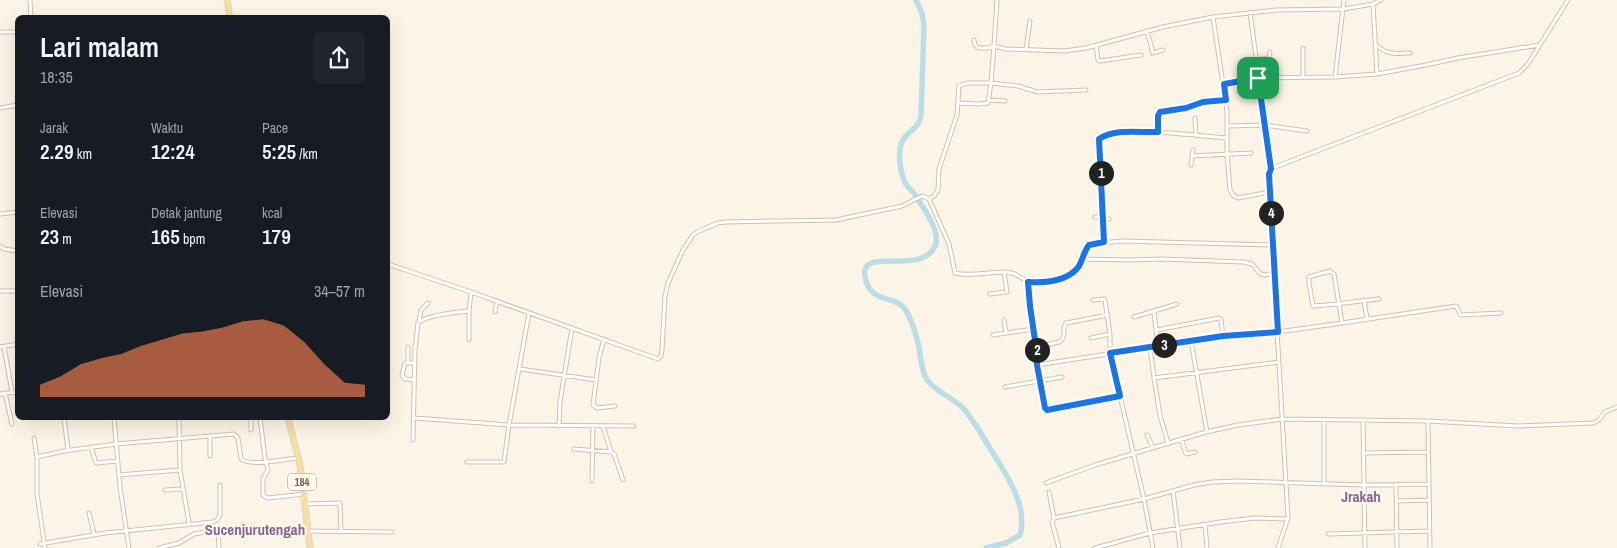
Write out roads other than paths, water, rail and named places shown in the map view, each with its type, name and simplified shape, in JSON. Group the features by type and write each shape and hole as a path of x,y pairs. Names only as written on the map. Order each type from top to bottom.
{"main road":[{"path":"227,0 230,15"},
{"name":"184","path":"288,420 298,458 310,548"}],"street":[{"path":"30,0 31,15"},
{"path":"958,103 988,103 997,0"},
{"path":"1335,77 1344,0"},
{"path":"974,40 978,48 994,46 1064,51 1213,16 1276,10 1344,8 1373,4 1381,0"},
{"path":"1271,169 1516,75 1526,68 1568,0"},
{"path":"1373,4 1377,74"},
{"path":"1250,12 1271,169 1269,174 1272,245 1288,519 1278,548"},
{"path":"1213,16 1226,100 1230,190 1238,198 1270,192"},
{"path":"1026,49 1030,21"},
{"path":"1147,31 1153,53 1163,50"},
{"path":"0,32 15,32"},
{"path":"1375,44 1390,54 1410,53"},
{"path":"1096,45 1098,60 1100,61 1142,55"},
{"path":"1224,84 1258,78 1335,77 1377,74 1539,45"},
{"path":"1302,48 1303,77"},
{"path":"1256,60 1269,58 1270,52"},
{"path":"929,199 938,190 939,169 956,118 959,88 961,85 968,83 991,83 1018,86 1037,92 1086,90"},
{"path":"989,100 1004,101"},
{"path":"1158,132 1158,116 1160,112 1186,108 1203,102 1226,100"},
{"path":"0,108 15,106"},
{"path":"1195,118 1196,136"},
{"path":"1228,126 1264,125 1308,131"},
{"path":"1104,242 1099,139 1119,133 1158,132 1227,138"},
{"path":"1191,165 1193,150"},
{"path":"1192,156 1251,153"},
{"path":"390,265 604,339 655,359 660,357 662,350 664,296 673,268 693,235 712,225 726,222 836,220 902,206 921,196 929,199 949,244 955,273 1004,272 1017,274 1028,282 1051,282 1064,278 1077,268 1089,245 1104,242 1272,245"},
{"path":"0,214 15,212"},
{"path":"1095,217 1109,219"},
{"path":"0,246 10,251 15,251"},
{"path":"1082,259 1243,262 1252,264 1261,274 1274,272"},
{"path":"1342,323 1339,303 1333,272 1330,271 1309,277 1313,305 1339,303 1379,299"},
{"path":"990,294 1007,292 1004,272"},
{"path":"1028,282 1039,382 1045,408 1048,410 1120,396"},
{"path":"0,291 15,291"},
{"path":"469,340 471,292"},
{"path":"1093,300 1104,300 1108,315 1110,353 1144,499 1153,548"},
{"path":"1364,300 1367,319"},
{"path":"495,312 497,301"},
{"path":"413,440 414,380 419,321 421,310 428,303"},
{"path":"1134,317 1178,304"},
{"path":"1037,365 1223,336 1278,332 1456,306 1461,315 1501,313"},
{"path":"419,321 442,314 469,311"},
{"path":"1154,312 1158,346"},
{"path":"467,462 504,463 528,313"},
{"path":"1036,347 1060,342 1064,337 1064,325 1066,323 1108,315"},
{"path":"1157,330 1220,318 1223,336"},
{"path":"1004,320 1006,333"},
{"path":"559,426 564,375 572,328"},
{"path":"993,335 1034,330"},
{"path":"1091,338 1110,334"},
{"path":"604,339 596,380 594,407 615,406"},
{"path":"1191,341 1207,432"},
{"path":"0,394 12,392 2,347 15,345"},
{"path":"408,347 408,362 404,365 402,377 414,380"},
{"path":"1150,347 1160,415 1168,443"},
{"path":"408,362 415,363"},
{"path":"1154,378 1279,362"},
{"path":"520,369 596,380"},
{"path":"1005,387 1062,378"},
{"path":"5,394 12,424"},
{"path":"1046,483 1095,465 1181,439 1238,425 1282,419 1428,421 1518,426 1593,423 1599,420 1605,412 1617,407"},
{"path":"414,418 509,425 634,426"},
{"path":"64,420 68,450"},
{"path":"114,420 119,475 130,548"},
{"path":"179,420 180,470 189,523"},
{"path":"251,420 251,430"},
{"path":"260,420 268,470 263,479 262,495 264,497 304,494"},
{"path":"1324,420 1324,483"},
{"path":"1363,420 1365,548"},
{"path":"1428,421 1430,548"},
{"path":"592,426 592,481"},
{"path":"603,426 610,452"},
{"path":"37,457 68,450 116,444 235,435 238,438 241,460 266,462 298,458"},
{"path":"1146,435 1153,448"},
{"path":"210,436 210,456"},
{"path":"34,438 37,457 37,494 43,545 94,534 213,522 219,518 220,485"},
{"path":"1181,439 1186,454 1195,452"},
{"path":"91,447 96,463 118,461"},
{"path":"574,449 614,454 623,480"},
{"path":"1363,452 1428,452"},
{"path":"119,475 180,470"},
{"path":"1054,518 1212,482 1363,485 1429,484"},
{"path":"1396,484 1397,548"},
{"path":"165,490 183,489"},
{"path":"1173,491 1180,548"},
{"path":"1049,492 1054,518 1052,522 1059,548"},
{"path":"1397,501 1429,500"},
{"path":"305,504 340,503 341,531"},
{"path":"89,513 94,534"},
{"path":"1094,548 1150,533 1255,518 1288,519"},
{"path":"1204,525 1207,548"},
{"path":"218,530 219,548"},
{"path":"159,548 171,546 194,534 218,530 392,532"},
{"path":"1328,534 1429,531"}],"waterway":[{"path":"916,0 922,13 924,25 921,116 916,126 901,144 900,160 905,182 930,218 936,233 935,246 928,255 917,259 871,263 866,268 865,277 868,286 877,295 894,301 904,308 913,327 919,347 922,368 927,380 967,412 1001,465 1018,499 1022,523 1020,535 1006,543 986,548"}],"district":[{"name":"Jrakah","path":"1361,496"},
{"name":"Sucenjurutengah","path":"255,529"}]}
